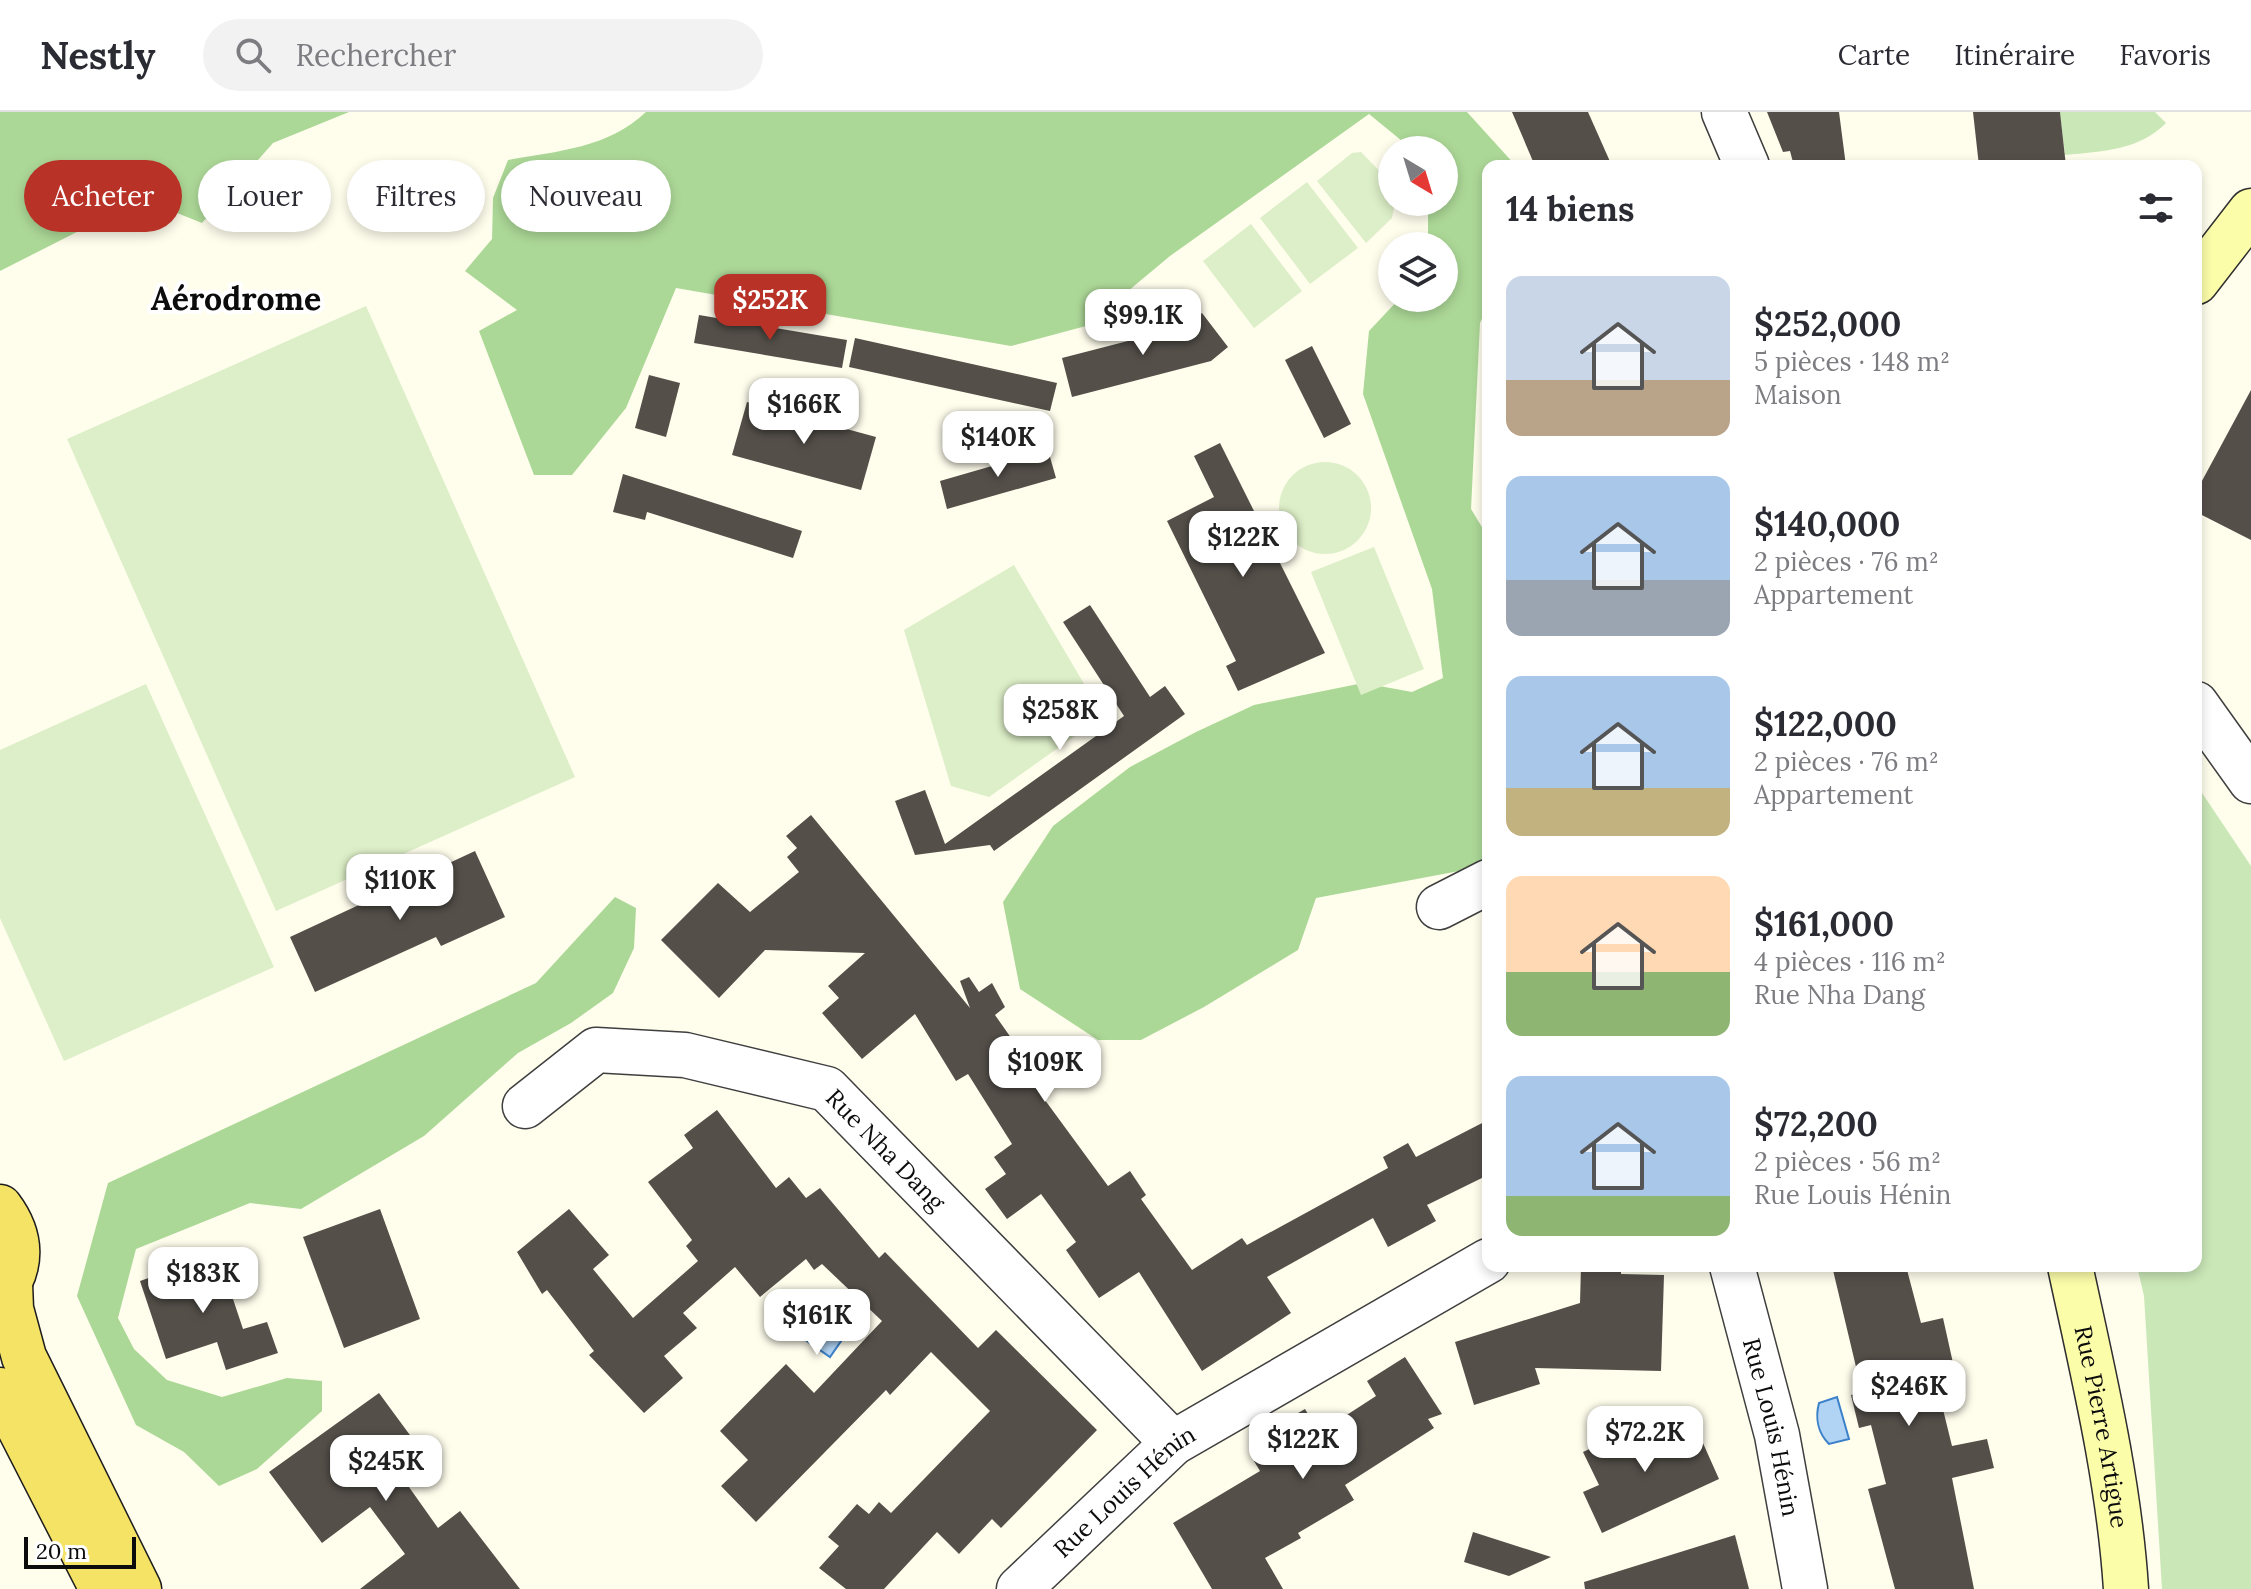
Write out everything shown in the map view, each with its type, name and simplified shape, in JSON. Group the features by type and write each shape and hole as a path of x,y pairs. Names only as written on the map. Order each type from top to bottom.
{"main road":[{"path":"2202,274 2251,211"},
{"path":"0,1207 11,1221 18,1241 17,1263 5,1290 24,1357 139,1589"},
{"name":"Rue Pierre Artigue","path":"2071,1272 2103,1417 2123,1541 2126,1589"},
{"path":"0,1390 102,1589"}],"street":[{"path":"1724,112 1744,160"},
{"path":"2202,712 2251,781"},
{"path":"1439,907 1482,885"},
{"name":"Rue Nha Dang","path":"525,1106 596,1050 685,1055 827,1089 1173,1443"},
{"name":"Rue Louis Hénin","path":"1019,1589 1173,1443 1482,1264"},
{"name":"Rue Louis Hénin","path":"1734,1272 1777,1435 1805,1589"}],"green space":[{"path":"0,112 349,112 273,143 258,160 198,160 198,221 182,215 182,160 24,160 24,232 77,232 0,271"},
{"path":"646,112 1467,112 1511,160 1482,160 1482,318 1471,509 1482,527 1482,863 1475,868 1316,898 1298,950 1204,1007 1141,1040 1098,1040 1020,989 1003,902 1053,826 1130,767 1196,732 1254,705 1363,683 1412,692 1443,678 1432,589 1363,394 1369,331 1387,312 1458,312 1458,232 1428,232 1428,216 1458,216 1458,136 1396,136 1369,114 1170,256 1086,326 1011,346 676,288 626,408 572,475 534,475 479,331 517,310 465,271 492,239 493,198 501,178 501,232 671,232 671,160 508,160 582,146 615,133"},
{"path":"2060,112 2155,112 2166,123 2132,144 2065,155"},
{"path":"1361,152 1378,170 1378,216 1392,216 1366,243 1317,181 1352,153"},
{"path":"1307,182 1358,248 1310,284 1260,218"},
{"path":"1251,224 1302,291 1254,328 1203,261"},
{"path":"366,306 575,777 276,911 67,439"},
{"path":"1325,462 1342,466 1357,476 1367,491 1371,508 1367,525 1357,540 1342,550 1325,554 1308,550 1293,540 1283,525 1279,508 1283,491 1293,476 1308,466"},
{"path":"1374,547 1424,669 1361,695 1311,572"},
{"path":"1014,565 1103,716 989,797 951,786 904,630"},
{"path":"146,684 274,967 64,1061 0,918 0,750"},
{"path":"2202,793 2251,866 2251,1589 2162,1589 2144,1296 2138,1272 2202,1272"},
{"path":"615,897 636,908 634,948 613,993 571,1023 518,1053 424,1136 301,1209 250,1203 136,1249 118,1318 134,1349 167,1380 222,1397 287,1378 322,1381 322,1411 257,1469 219,1486 184,1452 136,1425 77,1296 108,1183 536,983"}],"water":[{"path":"832,1304 857,1318 830,1357 807,1341"},
{"path":"1837,1397 1849,1439 1829,1444 1820,1430 1819,1403"}],"building":[{"path":"1512,112 1588,112 1609,160 1532,160"},
{"path":"1767,112 1839,112 1845,160 1792,160 1790,151 1783,152"},
{"path":"1973,112 2060,112 2065,160 1978,160"},
{"path":"1202,313 1228,347 1211,361 1072,397 1062,358 1186,326"},
{"path":"699,315 847,340 842,368 694,343"},
{"path":"855,338 1057,383 1050,411 849,367"},
{"path":"1312,346 1351,424 1324,438 1285,360"},
{"path":"649,375 680,383 666,437 635,428"},
{"path":"2251,390 2251,540 2202,515 2202,481"},
{"path":"747,402 876,437 861,490 732,455"},
{"path":"1220,443 1325,653 1238,691 1226,666 1236,661 1167,521 1214,497 1194,456"},
{"path":"1048,450 1056,478 947,509 940,481"},
{"path":"623,474 802,531 793,558 647,512 645,520 613,512"},
{"path":"1090,605 1150,697 1165,686 1185,714 994,851 990,845 915,855 895,801 925,790 945,844 1124,716 1063,622"},
{"path":"811,815 970,1008 960,981 969,977 979,992 992,983 1005,1007 995,1015 1038,1076 1031,1081 1108,1186 1130,1171 1146,1195 1141,1199 1192,1270 1242,1238 1247,1245 1388,1168 1383,1157 1408,1143 1416,1157 1482,1123 1482,1178 1427,1205 1436,1221 1388,1247 1373,1218 1267,1277 1291,1313 1202,1371 1139,1272 1099,1298 1066,1250 1076,1242 1041,1194 1007,1219 985,1189 1006,1174 994,1157 1012,1144 968,1074 956,1081 915,1014 862,1059 822,1013 839,998 828,986 865,953 765,950 719,998 661,940 718,883 750,912 799,872 787,857 797,848 786,836"},
{"path":"475,851 505,917 441,946 436,937 315,992 290,937"},
{"path":"717,1110 776,1188 789,1177 806,1198 820,1188 879,1258 885,1252 978,1348 996,1330 1097,1430 1001,1528 992,1519 959,1554 937,1532 884,1589 846,1589 819,1568 839,1546 828,1537 857,1504 869,1514 879,1502 891,1513 990,1411 931,1352 890,1395 886,1390 756,1522 721,1486 748,1460 720,1431 786,1364 814,1393 882,1321 822,1264 814,1270 806,1259 760,1297 735,1267 683,1313 697,1328 664,1356 683,1378 644,1413 589,1355 594,1351 547,1290 542,1294 517,1252 569,1209 609,1255 593,1269 633,1318 698,1261 686,1246 692,1240 648,1182 693,1148 684,1135"},
{"path":"380,1209 420,1319 344,1348 303,1237"},
{"path":"218,1254 243,1329 267,1322 278,1353 226,1370 217,1342 166,1359 140,1281"},
{"path":"1581,1272 1664,1275 1661,1371 1535,1368 1540,1384 1474,1405 1455,1342 1580,1303"},
{"path":"1833,1272 1908,1272 1921,1323 1943,1318 1955,1372 1935,1377 1952,1446 1987,1439 1994,1468 1952,1478 1974,1589 1895,1589 1868,1489 1886,1484 1871,1425 1859,1428 1851,1395 1862,1392"},
{"path":"1405,1357 1442,1414 1428,1419 1434,1428 1345,1485 1354,1500 1298,1533 1301,1538 1265,1558 1283,1589 1212,1589 1173,1523 1260,1471 1254,1461 1283,1444 1274,1427 1305,1409 1319,1433 1376,1396 1367,1381"},
{"path":"379,1393 429,1461 404,1480 438,1528 460,1511 520,1589 360,1589 405,1554 370,1507 322,1543 269,1472"},
{"path":"1694,1423 1719,1479 1602,1533 1583,1492 1599,1485 1583,1452 1639,1426 1648,1445"},
{"path":"1473,1532 1551,1557 1509,1576 1464,1562"},
{"path":"1735,1535 1749,1589 1585,1589 1584,1582"}],"district":[{"name":"Aérodrome","path":"236,298"}]}
